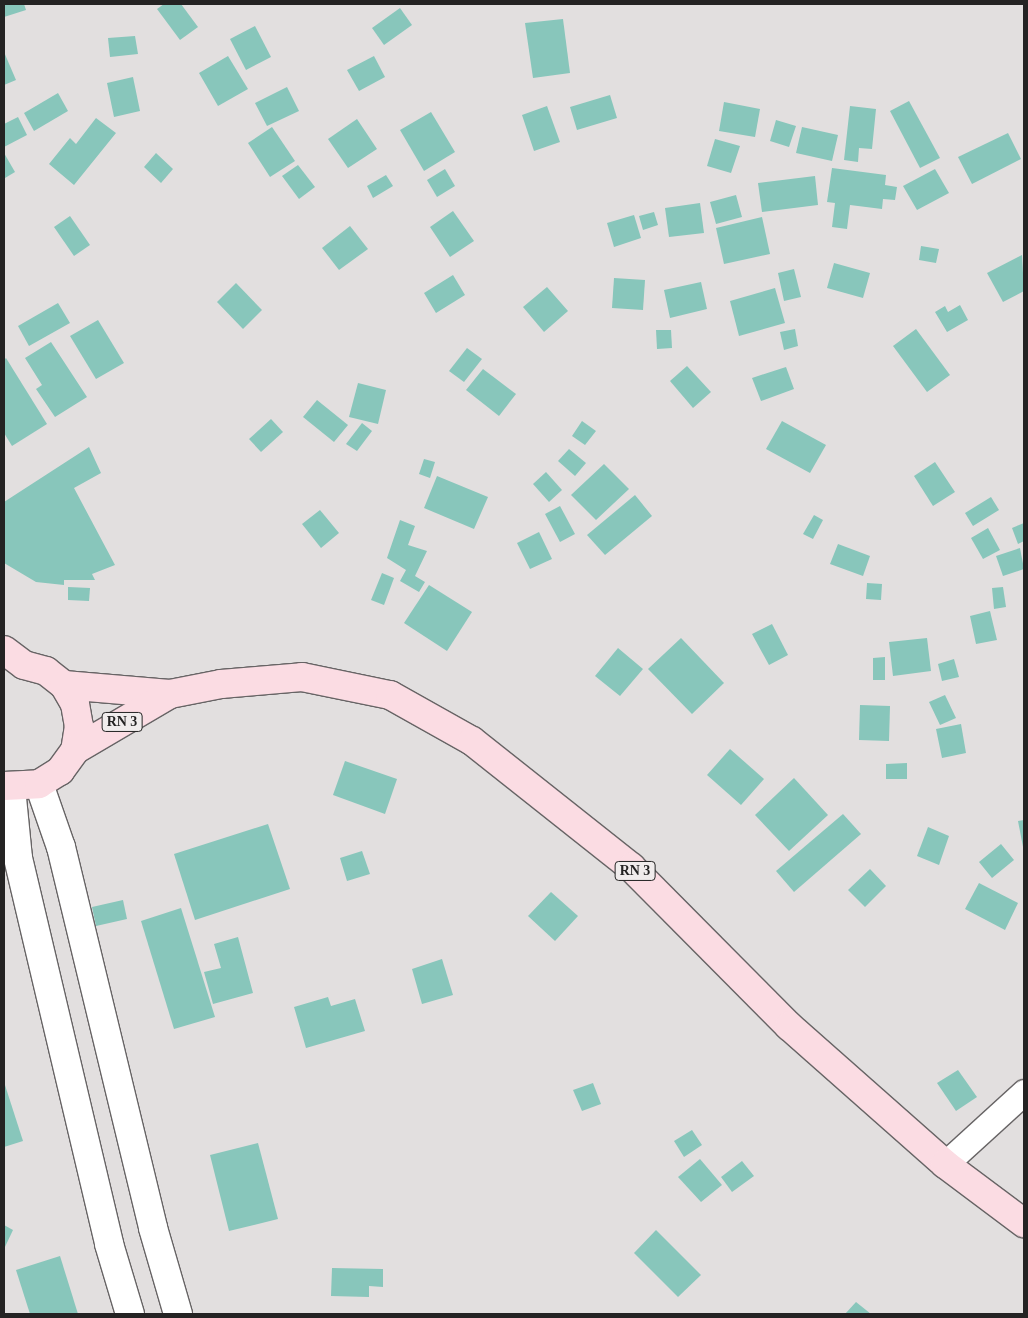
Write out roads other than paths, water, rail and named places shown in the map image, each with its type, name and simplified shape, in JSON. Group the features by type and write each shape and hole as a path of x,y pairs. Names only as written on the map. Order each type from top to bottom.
{"main road":[{"path":"8,787 39,784 60,771 75,750 79,726 75,704 64,685 46,671 11,660"},
{"name":"RN 3","path":"64,685 170,694 221,684 302,677 390,695 472,741 631,867 789,1026 945,1164 1024,1223"},
{"name":"RN 3","path":"75,750 170,694"}],"street":[{"path":"39,784 61,847 153,1228 178,1314"},
{"path":"8,787 18,858 109,1244 130,1314"},
{"path":"945,1164 1024,1092"}]}
